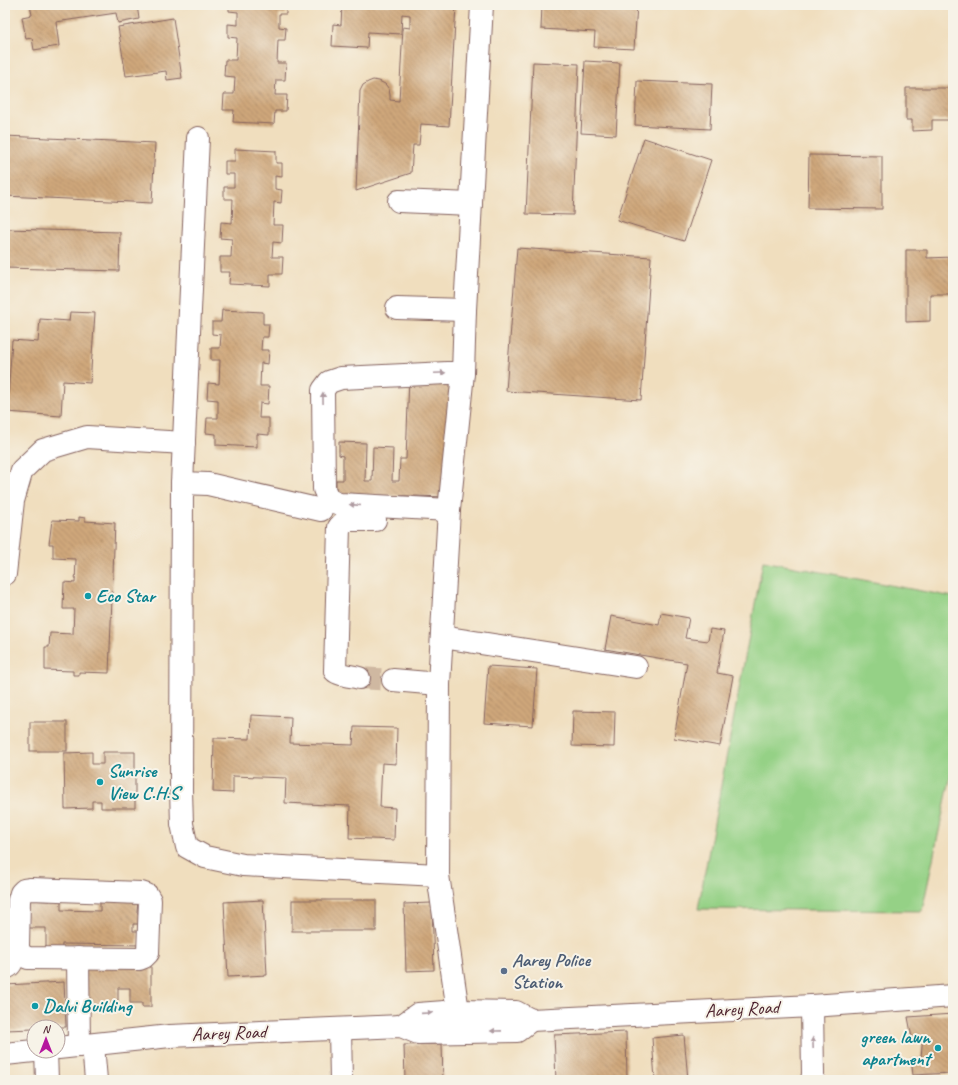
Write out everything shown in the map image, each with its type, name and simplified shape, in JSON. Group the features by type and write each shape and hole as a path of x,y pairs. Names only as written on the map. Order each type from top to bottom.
{"street":[{"path":"459,1022 438,875 439,684 449,518 463,373 470,204 482,5"},
{"path":"198,138 182,483 181,790 182,824 188,847 205,857 243,865 438,875"},
{"path":"399,201 470,204"},
{"path":"397,308 465,310"},
{"path":"449,518 340,504 332,502 327,498 324,489 323,390 329,382 340,378 463,373"},
{"path":"5,574 13,501 22,470 43,450 87,437 184,443"},
{"path":"182,483 208,484 321,510"},
{"path":"359,678 338,674 335,671 339,527 346,520 414,522 449,518"},
{"path":"442,637 636,667"},
{"path":"393,680 439,684"},
{"path":"5,968 12,963 13,956 13,882"},
{"path":"24,890 141,893 147,895 150,900 148,953 144,957 139,959 78,958 28,958 22,956 19,952 18,946 18,915 19,900 24,890"},
{"path":"78,958 77,1046 96,1080"},
{"name":"Aarey Road","path":"77,1046 170,1036 401,1026 418,1014 459,1022 516,1012 531,1020 812,1006 953,996"},
{"path":"812,1006 814,1074 812,1080"},
{"path":"340,1029 340,1080"},
{"path":"5,1054 26,1052"},
{"path":"46,1059 47,1080"}],"green space":[{"path":"763,561 953,597 953,765 922,911 698,909"}],"building":[{"path":"30,5 137,5 139,19 118,23 116,13 56,22 59,46 34,50 32,38 26,39 22,17 32,15"},
{"path":"229,5 286,5 286,14 279,14 279,27 286,28 285,40 278,40 277,63 286,63 285,80 276,80 275,95 287,95 286,111 275,111 274,124 233,122 234,110 223,110 224,94 234,94 235,77 224,76 225,60 236,60 237,38 228,37 228,24 238,25 238,12 229,11"},
{"path":"342,5 456,5 449,126 421,124 419,145 413,145 411,173 356,191 360,91 363,85 368,82 373,80 379,81 385,84 389,89 390,100 399,101 403,27 410,28 410,15 402,14 401,34 368,32 367,48 332,46 333,24 341,25"},
{"path":"542,5 637,5 634,49 594,47 595,32 541,29"},
{"path":"173,18 182,78 167,80 166,71 126,76 118,27"},
{"path":"585,61 620,63 616,135 581,133"},
{"path":"533,62 579,64 573,215 526,214"},
{"path":"637,81 712,84 710,129 635,125"},
{"path":"906,88 953,88 953,120 932,120 932,130 912,131 912,120 906,120"},
{"path":"5,136 155,143 152,203 5,196"},
{"path":"644,138 711,160 684,241 617,220"},
{"path":"235,149 276,151 276,163 282,163 282,177 275,176 275,189 282,190 281,203 274,202 273,225 283,225 282,243 273,242 272,257 283,257 282,274 270,274 270,286 229,284 230,272 220,272 220,257 231,257 232,239 220,238 221,222 232,223 233,199 224,199 224,187 234,187 234,174 225,174 225,161 235,161"},
{"path":"809,155 882,156 882,209 808,208"},
{"path":"5,229 120,232 119,271 5,268"},
{"path":"517,248 651,257 641,400 506,391"},
{"path":"906,250 927,250 927,258 953,257 953,294 930,294 930,321 906,322"},
{"path":"222,310 263,312 263,324 269,324 268,337 262,337 261,350 269,350 268,364 261,363 260,386 269,386 268,404 260,403 259,418 269,418 269,435 257,434 257,447 216,445 216,434 206,433 207,418 218,418 218,400 207,399 208,383 219,384 220,360 211,360 211,348 220,348 221,335 212,334 212,322 221,322"},
{"path":"70,312 95,313 90,383 63,381 61,416 7,412 12,340 38,342 40,319 69,321"},
{"path":"409,377 453,378 449,497 336,494 336,480 343,480 343,456 339,455 339,442 366,443 365,481 372,481 373,447 393,448 392,481 399,481 400,459 406,459"},
{"name":"Eco Star","path":"79,517 85,518 85,521 115,523 109,673 79,672 79,675 73,675 73,671 45,670 45,647 49,647 50,633 73,634 74,609 63,609 64,582 75,583 76,559 53,558 53,544 49,544 52,520 79,521"},
{"path":"661,613 689,618 685,638 708,641 710,629 724,631 717,673 733,676 720,746 674,738 687,663 605,649 611,616 659,625"},
{"path":"488,666 537,669 533,726 484,723"},
{"path":"573,711 615,712 614,747 572,746"},
{"path":"251,715 291,717 290,743 353,745 354,727 397,728 396,764 382,763 380,807 395,808 394,840 349,838 350,806 285,803 286,778 233,776 233,793 213,792 214,738 250,739"},
{"path":"30,722 67,722 67,751 30,751"},
{"name":"Sunrise View C.H.S","path":"92,752 92,764 103,764 103,752 135,752 135,808 101,808 101,801 92,801 92,808 65,809 64,753"},
{"path":"50,893 61,893 61,910 100,911 100,899 138,899 137,913 141,913 141,924 133,924 133,931 138,931 138,945 62,944 61,957 46,957 46,928 28,928 25,900 50,901"},
{"path":"263,900 267,975 228,977 224,902"},
{"path":"292,900 376,900 376,931 292,931"},
{"path":"432,903 434,970 406,971 404,904"},
{"path":"84,966 151,966 151,1007 142,1007 142,1003 130,1003 130,988 118,988 118,1007 84,1007"},
{"name":"Dalvi Building","path":"64,982 66,1019 26,1019 26,1029 5,1030 5,985"},
{"name":"green lawn apartment","path":"953,1014 953,1073 913,1075 911,1059 921,1058 923,1035 912,1038 908,1017"},
{"path":"626,1032 627,1080 556,1080 554,1035"},
{"path":"684,1035 688,1080 655,1080 652,1038"},
{"path":"442,1044 443,1080 405,1080 404,1045"}],"tunnel":[{"path":"359,678 393,680"}],"place":[{"name":"Eco Star","path":"88,596"},
{"name":"Sunrise View C.H.S","path":"100,782"},
{"name":"Aarey Police Station","path":"504,971"},
{"name":"Dalvi Building","path":"35,1006"},
{"name":"green lawn apartment","path":"938,1048"}]}
